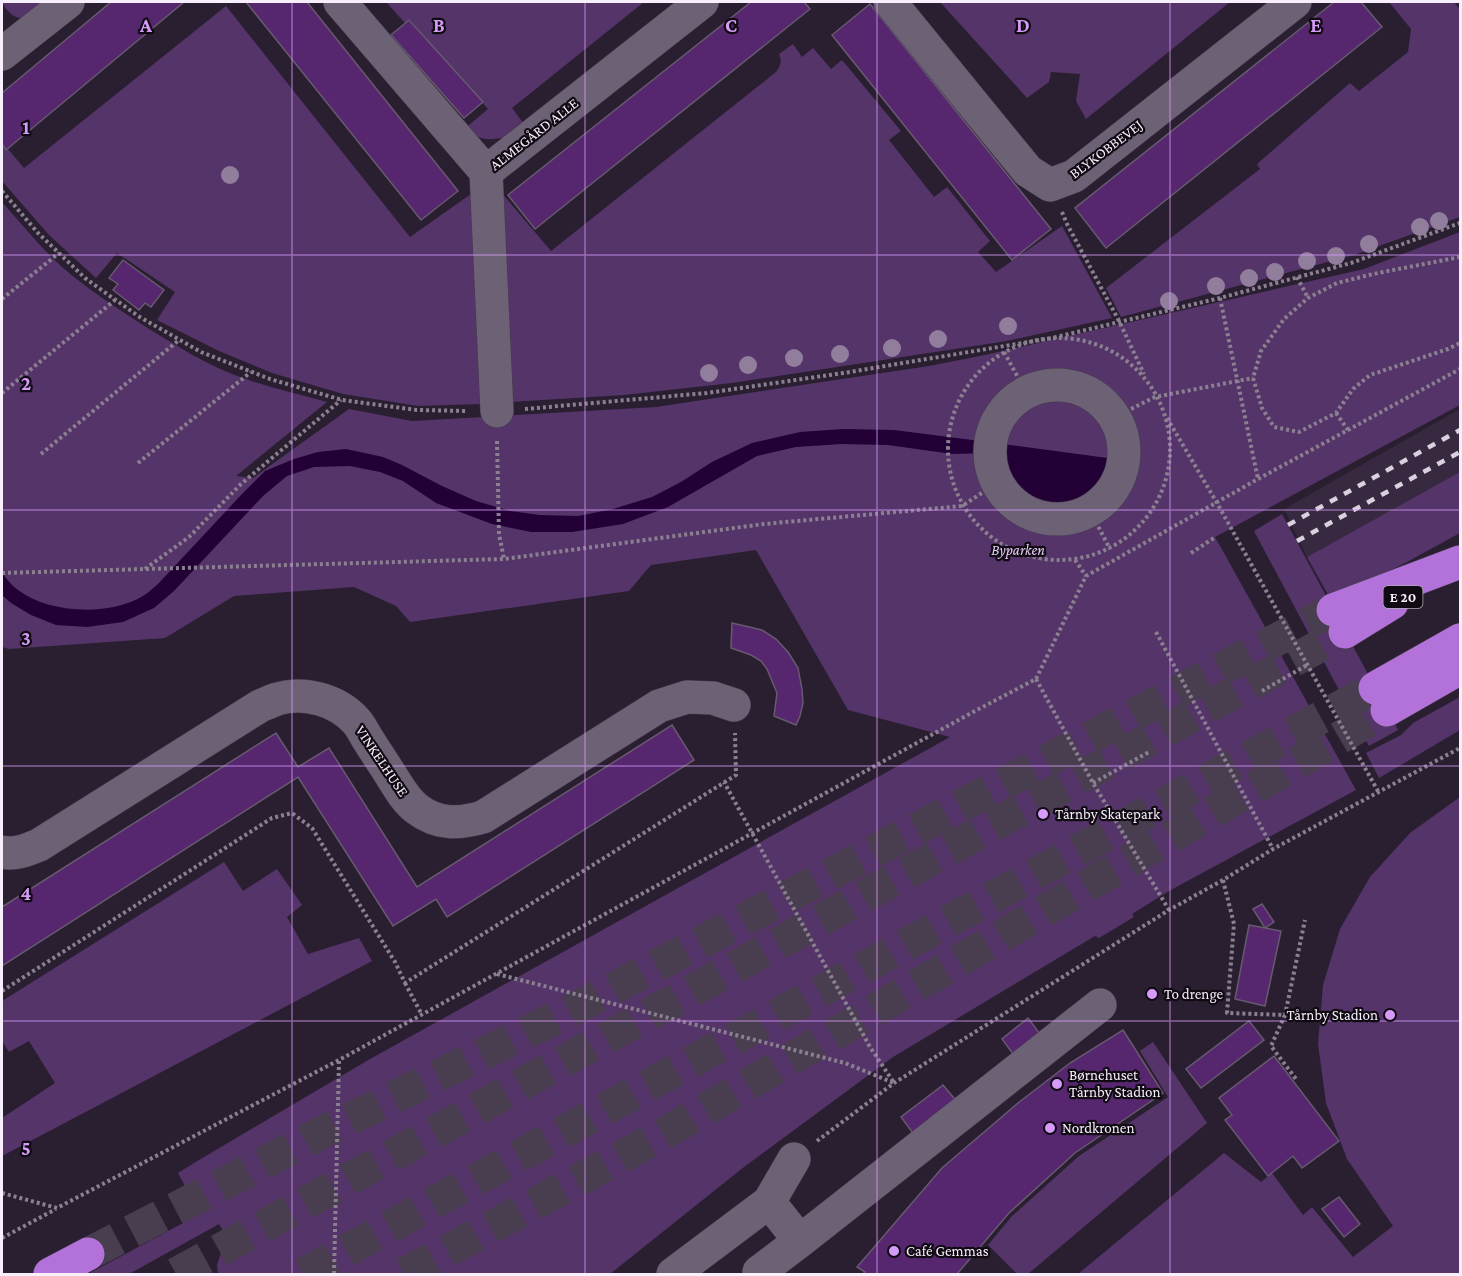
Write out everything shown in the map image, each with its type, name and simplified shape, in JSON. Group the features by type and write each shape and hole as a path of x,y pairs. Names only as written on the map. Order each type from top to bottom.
{"highway":[{"name":"E 20","path":"1339,621 1461,562"},
{"path":"1461,640 1381,699 1461,668"},
{"path":"50,1275 88,1254"}],"street":[{"path":"6,41 68,2"},
{"name":"ALMEGÅRD ALLE","path":"340,2 486,172 702,2"},
{"path":"890,2 1028,171 1050,185"},
{"name":"BLYKOBBEVEJ","path":"1050,185 1074,176 1295,2"},
{"path":"486,172 497,411"},
{"path":"1045,385 1065,385 1085,390 1102,401 1115,417 1122,434 1125,451 1122,469 1116,486 1090,511 1074,518 1038,517 1022,510 1008,498 997,483 991,467 989,449 992,432 1000,415 1011,402 1026,392 1045,385"},
{"name":"VINKELHUSE","path":"2,852 24,852 39,845 260,706 276,699 294,696 311,697 328,702 344,711 357,723 404,795 416,808 431,818 448,822 466,822 483,817 659,706 687,697 713,698 734,705"},
{"path":"761,1275 759,1272 1100,1005"},
{"path":"673,1275 769,1202 794,1159"},
{"path":"769,1202 800,1241"}],"path":[{"path":"1050,185 1067,224 1119,321 1155,397 1169,429 1170,465 1160,499 1139,528 1110,549 1075,560 1031,557 1001,543 992,538 962,506 952,483 946,456 946,434 961,396 980,371 1004,352 1027,342 1052,338 1084,340 1113,351 1139,370 1155,397 1216,503 1379,793"},
{"path":"3,194 38,233 85,278 138,316 201,352 270,379 342,400 417,410 497,411 707,393 1052,338 1220,298 1351,263 1461,223"},
{"path":"2,299 59,253"},
{"path":"1461,257 1372,274 1338,283 1308,297 1284,319 1261,351 1253,378 1262,408 1275,427 1299,432 1336,412 1353,389 1370,375 1461,343"},
{"path":"1297,277 1308,297"},
{"path":"1220,298 1258,480"},
{"path":"2,393 115,300"},
{"path":"41,454 179,340"},
{"path":"1004,352 1026,392"},
{"path":"2,1238 339,1060 1036,679 1086,576 1461,369"},
{"path":"138,463 251,372"},
{"path":"1115,417 1155,397 1253,378"},
{"path":"145,569 189,537 241,484 342,400"},
{"path":"497,411 499,534 504,559"},
{"path":"1336,412 1348,430"},
{"path":"2,573 504,559 764,524 962,506 997,483"},
{"path":"1090,511 1110,549"},
{"path":"1191,553 1214,538"},
{"path":"1075,560 1086,576"},
{"path":"1156,632 1273,849"},
{"path":"1262,691 1307,665"},
{"path":"1036,679 1093,783 1169,910"},
{"path":"405,983 736,775 734,705"},
{"path":"794,1159 894,1083 1169,910 1273,849 1461,748"},
{"path":"1093,783 1149,752"},
{"path":"724,782 870,1047 894,1083"},
{"path":"2,991 272,818 292,813 312,828 394,962 422,1015"},
{"path":"1223,880 1234,924 1227,1013 1286,1015"},
{"path":"1296,1079 1271,1046 1286,1015 1305,920"},
{"path":"497,973 845,1064 894,1083"},
{"path":"334,1275 339,1060"},
{"path":"2,1193 57,1208"}],"shaded area":[{"path":"1460,409 1460,473 1307,557 1284,509"},
{"path":"843,429 894,430 988,442 989,453 952,454 888,445 841,444 796,447 757,456 668,507 623,524 572,532 531,532 492,524 436,503 403,481 380,472 350,466 314,467 287,476 263,496 174,591 154,608 123,622 87,627 56,625 31,615 2,595 2,573 16,588 31,598 62,608 80,610 114,607 143,596 158,584 265,471 318,452 346,449 383,457 476,501 510,511 578,516 613,509 652,497 712,462 752,443 800,432"},
{"path":"1002,444 1115,459 1107,482 1093,498 1074,506 1054,507 1034,501 1017,488 1006,469"}],"green space":[{"path":"2,2 40,3 23,18 10,13"},
{"path":"386,2 644,2 512,108 527,128 511,135 487,139 463,130 488,109 410,20 405,23"},
{"path":"940,2 1230,2 1086,119 1076,101 1080,74 1051,72 1049,82 1027,98"},
{"path":"1389,2 1454,2 1460,10 1460,217 1354,255 1121,317 1106,288 1260,169 1257,164 1350,83 1359,91 1408,52 1411,29"},
{"path":"226,6 410,237 471,194 481,404 418,406 343,394 272,373 219,351 157,320 175,292 117,253 96,278 49,235 2,181 2,142 24,168"},
{"path":"793,44 802,57 813,48 831,69 842,60 901,131 889,140 934,197 947,187 990,241 978,252 996,272 1062,226 1112,318 1007,341 732,383 624,395 510,402 499,190 551,251 776,72 780,63 779,54"},
{"name":"Byparken","path":"2,202 61,266 146,327 217,368 264,385 327,402 236,476 253,478 349,409 412,421 656,407 929,366 1364,269 1460,232 1460,405 1215,537 1356,790 1169,891 1132,914 1134,917 1099,938 1095,936 893,1057 744,1167 610,1274 218,1274 217,1265 225,1241 228,1239 219,1224 129,1274 88,1274 200,1214 178,1173 194,1163 370,1059 950,737 848,710 756,550 651,565 629,591 410,622 396,606 354,587 234,596 165,638 9,649 2,647"},
{"path":"1460,472 1460,533 1331,600 1307,557"},
{"path":"1282,514 1398,730 1369,746 1254,531"},
{"path":"1460,697 1460,730 1379,778 1366,753 1401,735 1413,723"},
{"name":"Tårnby Stadion","path":"1460,797 1460,1274 1078,1274 1224,1153 1261,1182 1272,1173 1303,1215 1312,1207 1353,1257 1393,1226 1347,1159 1326,1103 1318,1044 1323,985 1340,929 1370,877 1410,833"},
{"path":"224,862 243,891 277,869 302,905 287,917 308,954 359,938 372,961 2,1156 2,1118 55,1083 29,1041 9,1052 2,1041 2,1001"},
{"path":"1153,1042 1207,1123 1028,1274 1017,1274 988,1245 1012,1216 1079,1156 1168,1097 1140,1051"}],"building":[{"path":"111,2 184,2 6,150 2,144 2,93"},
{"path":"246,2 307,2 458,191 421,220"},
{"path":"751,2 804,2 810,9 535,229 508,195"},
{"path":"1334,2 1361,2 1382,27 1106,248 1075,208"},
{"path":"870,4 1051,229 1012,260 832,35"},
{"path":"409,20 483,102 464,118 391,35"},
{"path":"123,260 164,290 151,307 145,303 139,310 113,290 118,284 109,278"},
{"path":"732,623 762,630 776,639 788,652 798,668 802,689 803,703 796,725 774,716 777,693 761,661 731,648"},
{"path":"672,725 694,760 447,917 436,899 393,926 298,777 2,966 2,907 276,733 298,767 329,748 417,887"},
{"path":"1262,904 1274,922 1265,928 1253,909"},
{"path":"1249,925 1281,931 1265,1006 1235,999"},
{"path":"1028,1018 1043,1038 1016,1058 1002,1039"},
{"path":"1249,1021 1264,1040 1201,1088 1186,1069"},
{"name":"Nordkronen","path":"1123,1030 1163,1093 1075,1153 1009,1213 957,1274 863,1274 865,1272 857,1267 942,1168 1018,1103 1070,1063"},
{"path":"1274,1056 1339,1141 1302,1168 1293,1156 1268,1176 1225,1120 1232,1115 1219,1098"},
{"path":"943,1085 958,1103 915,1136 901,1117"},
{"path":"1339,1197 1360,1224 1344,1237 1322,1209"}],"tunnel":[{"path":"88,1254 323,1132 566,1013 1333,610"},
{"path":"176,1274 1345,632"},
{"path":"303,1274 1375,688"},
{"path":"404,1274 658,1137 1387,710"}],"railway":[{"path":"1288,525 1460,430"},
{"path":"1297,541 1460,452"}],"place":[{"name":"Tårnby Skatepark","path":"1043,814"},
{"name":"To drenge","path":"1152,994"},
{"name":"Tårnby Stadion","path":"1390,1015"},
{"name":"Børnehuset Tårnby Stadion","path":"1057,1084"},
{"name":"Nordkronen","path":"1050,1128"},
{"name":"Café Gemmas","path":"894,1251"}]}
